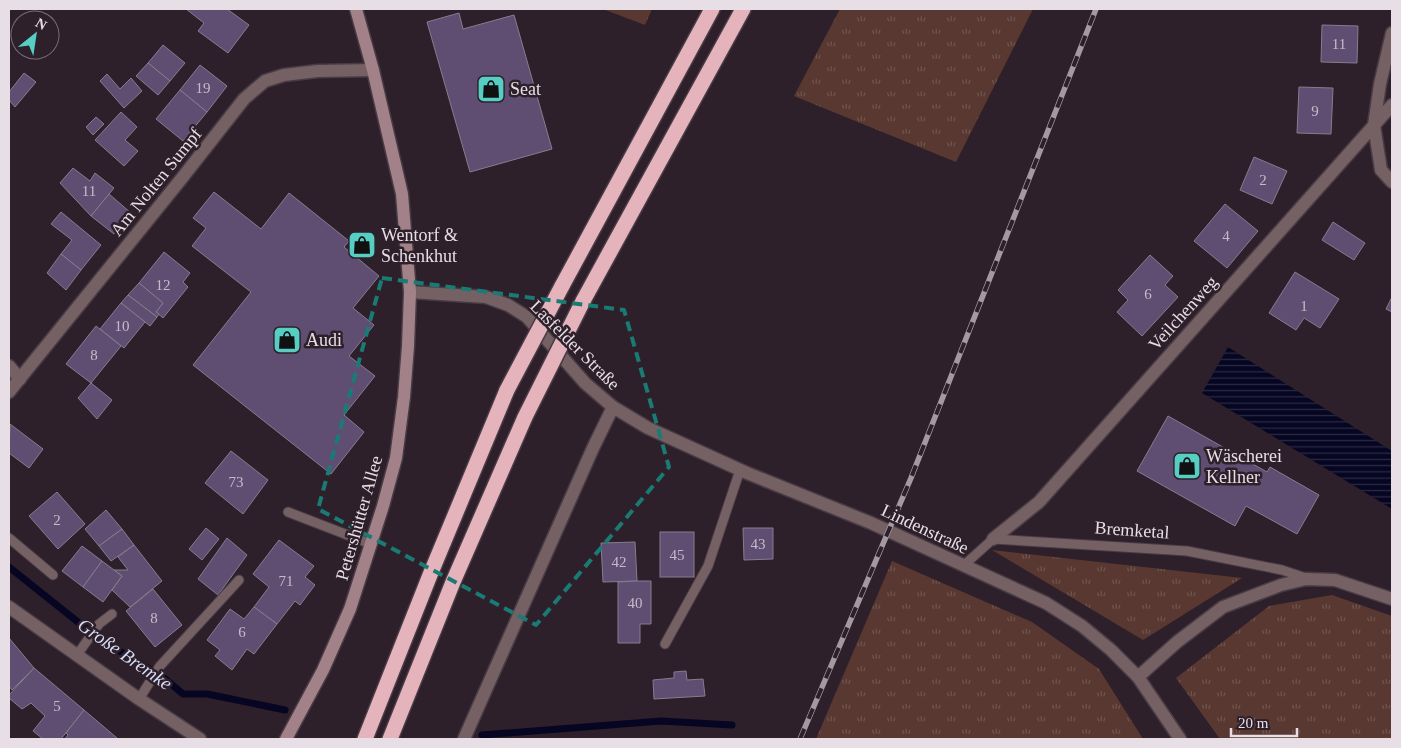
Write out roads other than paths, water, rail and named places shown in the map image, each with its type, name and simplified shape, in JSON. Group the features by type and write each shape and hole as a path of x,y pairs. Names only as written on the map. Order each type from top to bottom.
{"highway":[{"path":"364,739 507,390 712,9"},
{"path":"390,739 453,582 525,416 583,301 742,9"}],"street":[{"path":"356,9 374,70 402,194 410,292"},
{"path":"1392,33 1380,84 1374,125 1381,170 1392,182"},
{"name":"Am Nolten Sumpf","path":"9,392 244,99 266,81 284,75 318,71 374,70"},
{"name":"Veilchenweg","path":"993,539 1039,502 1392,105"},
{"name":"Lasfelder Straße","path":"410,292 486,297 508,305 528,318 585,383 613,407 464,739"},
{"name":"Petershütter Allee","path":"286,739 323,670 350,609 396,458 406,380 410,292"},
{"path":"9,366 20,379"},
{"name":"Lindenstraße","path":"613,407 648,428 740,470 871,523 1046,603 1082,626 1111,650 1138,677 1180,739"},
{"name":"Bremketal","path":"1138,677 1177,642 1222,607 1281,585 1306,579 1335,580 1392,599"},
{"path":"9,607 139,699 200,739"}],"lane":[{"path":"665,644 708,566 740,470"},
{"path":"288,512 371,544"},
{"path":"9,538 53,575"},
{"path":"963,566 993,539"},
{"name":"Bremketal","path":"993,539 1187,551 1282,570 1306,579"},
{"path":"139,699 160,666 239,580"},
{"path":"77,655 99,624 112,614"}],"water":[{"path":"1228,347 1392,451 1392,509 1202,393"}],"waterway":[{"name":"Große Bremke","path":"9,567 98,638 164,678 183,694 207,694 285,710"},
{"name":"Große Bremke","path":"482,735 661,721 732,725"}],"railway":[{"path":"800,739 911,478 1096,9"}],"place":[{"name":"Seat","path":"491,89"},
{"name":"Wentorf & Schenkhut","path":"362,245"},
{"name":"Audi","path":"287,340"},
{"name":"Wäscherei Kellner","path":"1187,466"}]}
